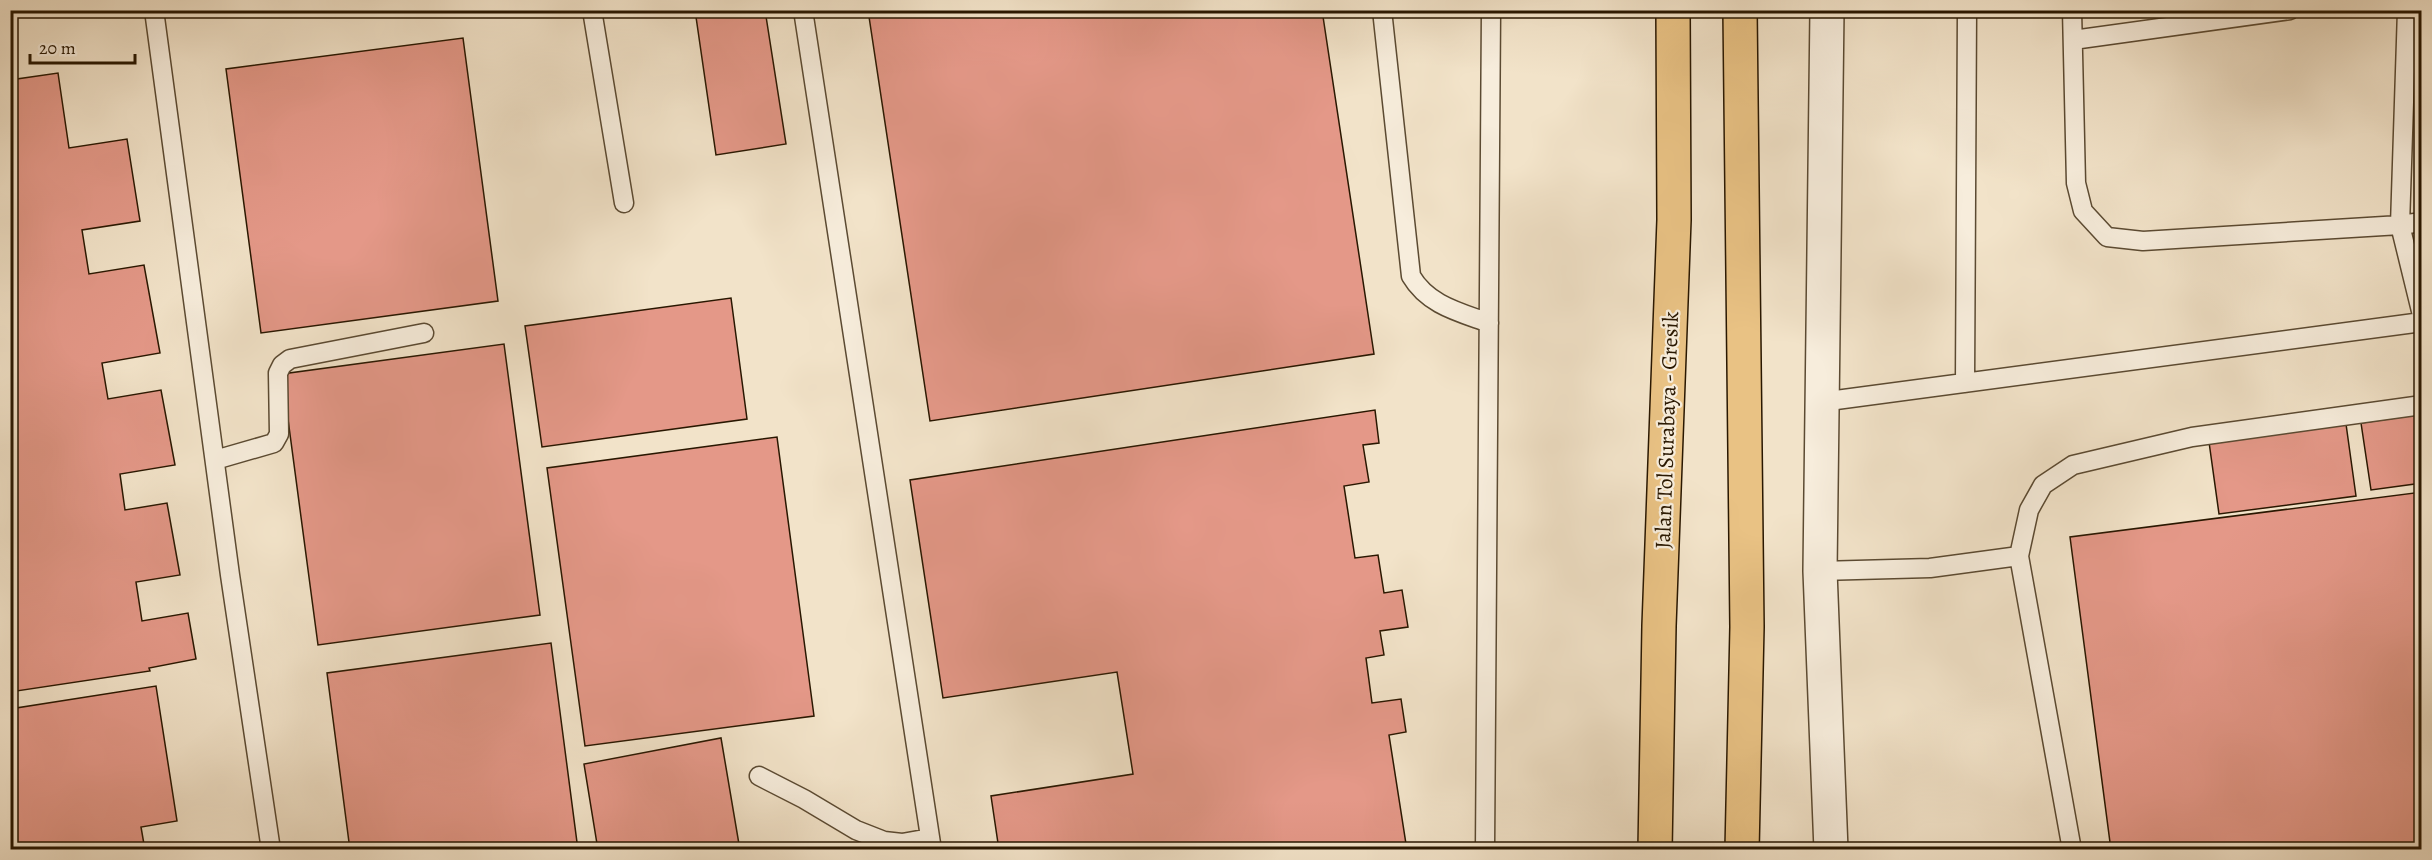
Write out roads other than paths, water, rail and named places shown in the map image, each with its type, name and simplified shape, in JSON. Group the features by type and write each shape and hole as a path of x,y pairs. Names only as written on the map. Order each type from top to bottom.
{"highway":[{"name":"Jalan Tol Surabaya - Gresik","path":"1655,849 1659,626 1674,220 1673,10"},
{"path":"1740,10 1747,627 1742,849"}],"street":[{"path":"1827,10 1820,571 1831,849"}],"lane":[{"path":"154,10 230,575 271,849"},
{"path":"592,10 624,203"},
{"path":"759,776 856,830 884,841 931,844 803,10"},
{"path":"1382,10 1411,276 1420,291 1446,307 1489,323"},
{"path":"1485,849 1491,10"},
{"path":"1965,383 1967,10"},
{"path":"2072,10 2076,183 2083,211 2107,237 2143,241 2421,222"},
{"path":"2073,40 2290,10"},
{"path":"2407,10 2400,225 2421,315"},
{"path":"1821,402 2421,322"},
{"path":"215,460 274,443 279,434 278,373 282,365 290,359 424,333"},
{"path":"2072,849 2019,556 2029,510 2043,485 2073,465 2192,437 2421,405"},
{"path":"1820,571 1930,568 2019,556"}]}
